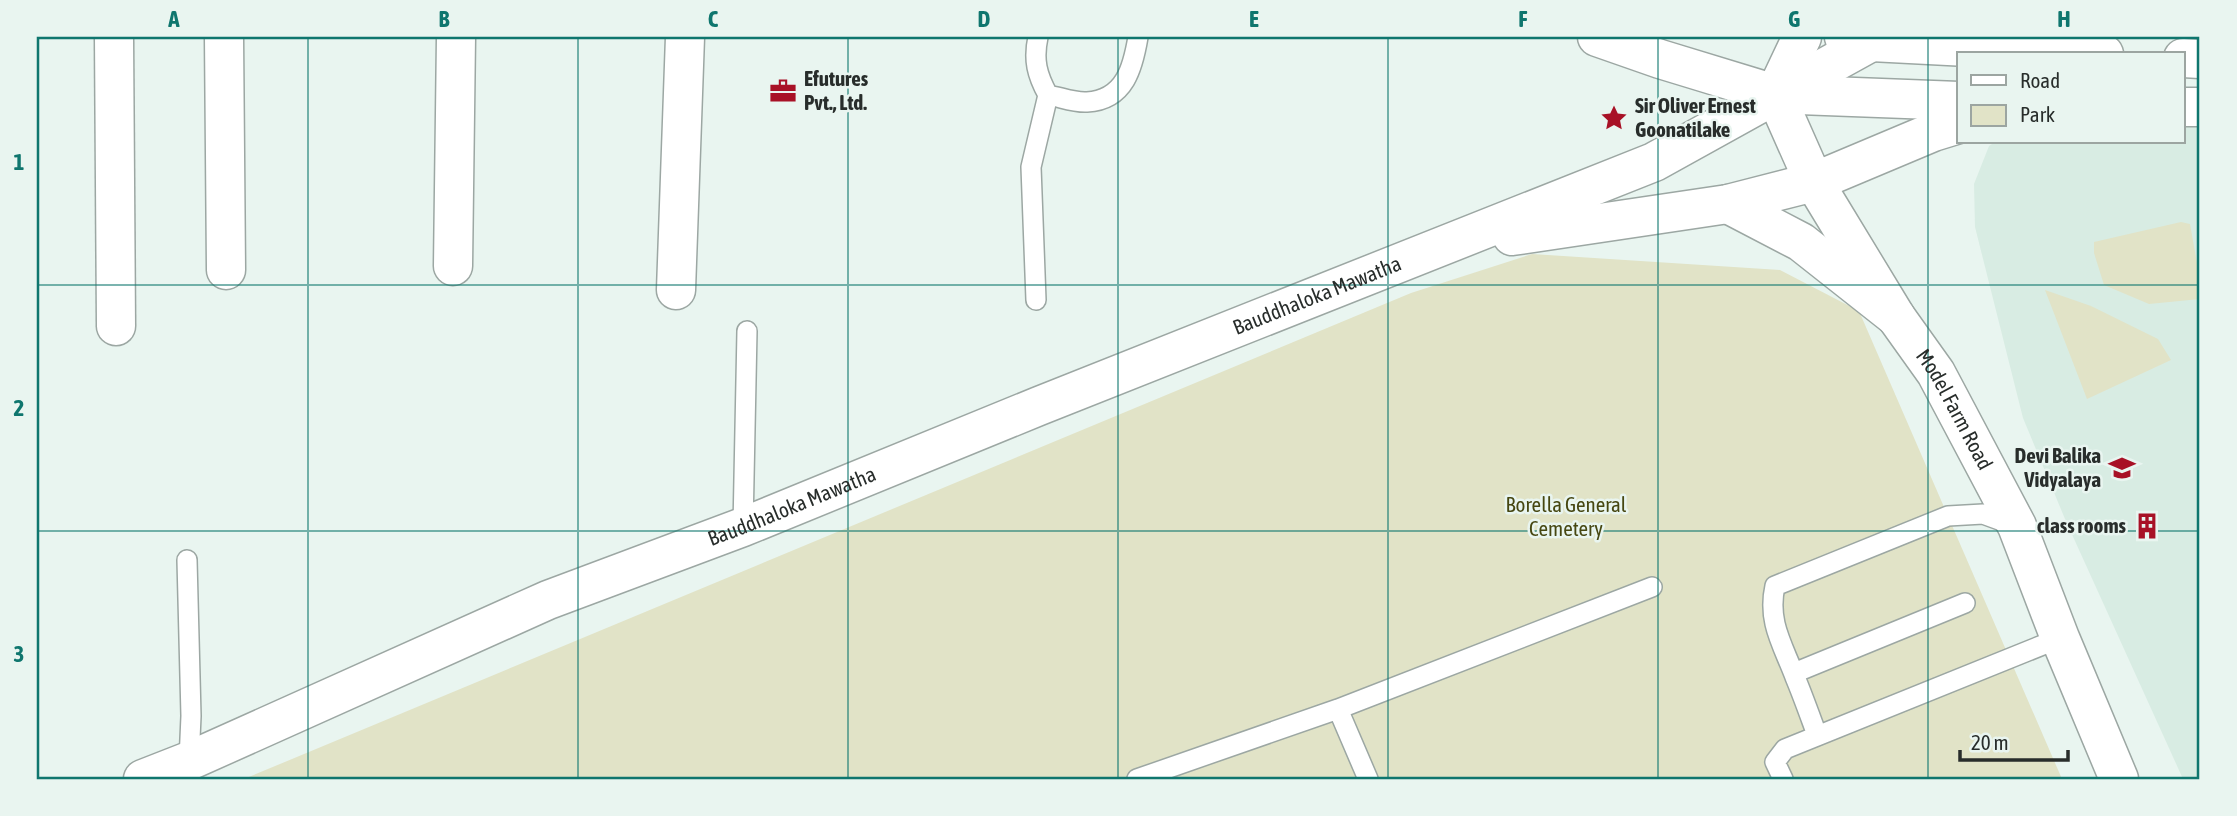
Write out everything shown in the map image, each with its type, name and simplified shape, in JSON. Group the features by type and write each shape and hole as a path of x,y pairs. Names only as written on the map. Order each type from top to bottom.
{"main road":[{"path":"114,37 116,326"},
{"path":"224,37 226,270"},
{"path":"453,267 456,37"},
{"path":"676,290 685,37"},
{"path":"1597,37 1776,94 1957,101"},
{"path":"1776,94 1802,37"},
{"path":"1858,39 2047,43 2094,52"},
{"name":"Bauddhaloka Mawatha","path":"143,779 189,761 548,600 743,527 1051,401 1654,162 1776,94 1858,39"},
{"name":"Model Farm Road","path":"1776,94 1814,183 1896,317 1936,373 2017,526 2119,779"},
{"name":"Bauddhaloka Mawatha","path":"1444,247 1728,204 1814,183 1933,132 1957,125"},
{"path":"1728,204 1801,242 1896,317"}],"lane":[{"path":"1035,300 1031,167 1048,95 1038,77 1034,54 1038,37"},
{"path":"1048,95 1087,102 1107,96 1126,83 1135,59 1138,37"},
{"path":"743,527 747,331"},
{"path":"1816,735 1779,640 1771,604 1775,586 1948,516 1983,514 2017,526"},
{"path":"187,560 191,716 189,761"},
{"path":"1137,779 1338,709 1652,587"},
{"path":"1794,673 1965,603"},
{"path":"1783,779 1776,762 1785,750 1816,735 2060,638"},
{"path":"1338,709 1368,779"}],"shaded area":[{"name":"Devi Balika Vidyalaya","path":"2184,125 2200,125 2200,779 2183,779 2065,519 2023,418 1975,227 1974,184 1989,146 2184,144"}],"green space":[{"path":"2181,222 2190,224 2200,280 2200,299 2149,304 2104,285 2094,253 2094,242"},
{"name":"Borella General Cemetery","path":"1532,254 1780,270 1859,311 2062,779 244,779 1411,293"},
{"path":"2045,290 2091,306 2158,339 2171,360 2087,399"}],"place":[{"name":"Efutures Pvt., Ltd.","path":"783,91"},
{"name":"Sir Oliver Ernest Goonatilake","path":"1614,118"},
{"name":"Devi Balika Vidyalaya","path":"2122,468"},
{"name":"class rooms","path":"2147,526"}]}
